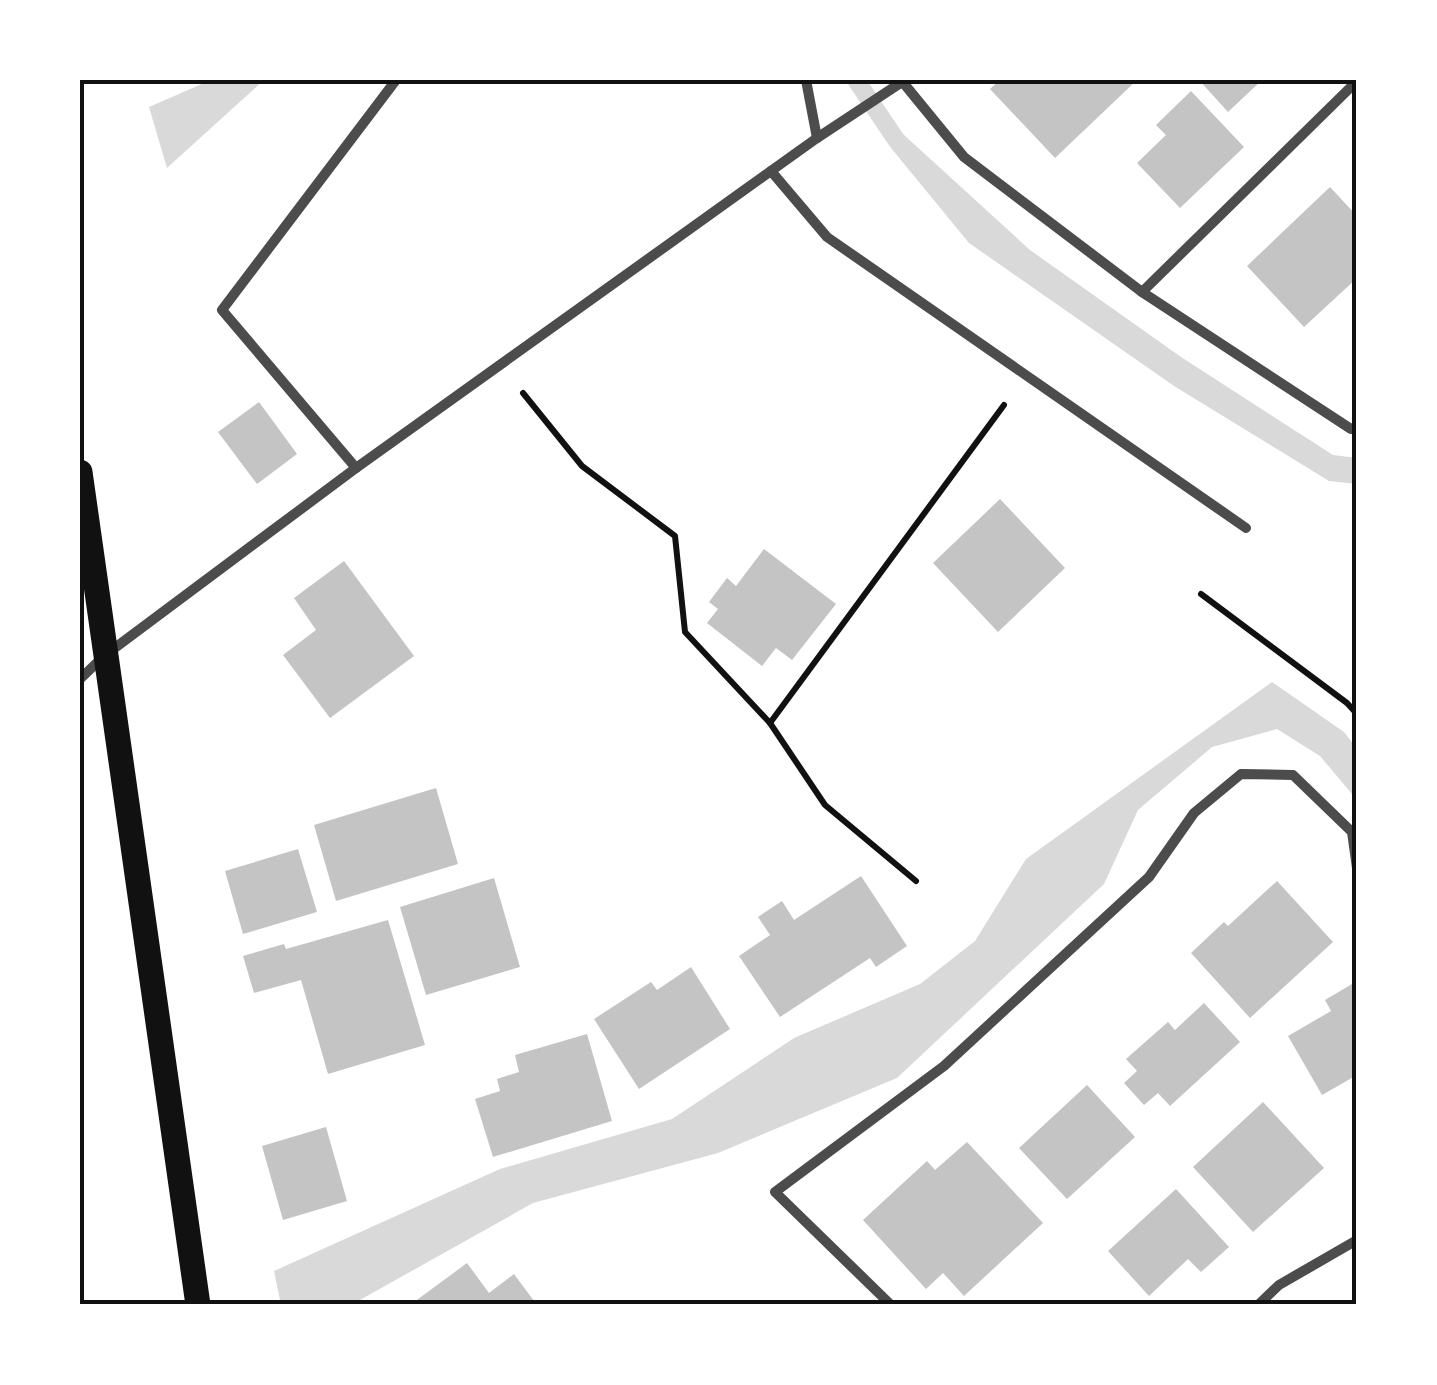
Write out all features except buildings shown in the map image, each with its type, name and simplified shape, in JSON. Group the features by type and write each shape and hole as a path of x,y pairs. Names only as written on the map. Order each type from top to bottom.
{"main road":[{"path":"80,472 198,1305"}],"street":[{"path":"356,468 222,310 396,80"},
{"path":"806,80 817,138"},
{"path":"80,679 104,656 356,468 902,81 964,157 1142,292 1350,429 1357,429"},
{"path":"1142,292 1357,81"},
{"path":"771,171 828,237 1246,528"},
{"path":"891,1305 775,1192 944,1066 1149,877 1194,813 1241,774 1293,775 1352,832 1357,868"},
{"path":"1258,1305 1279,1285 1357,1240"}],"path":[{"path":"500,364 582,466 675,536 685,632 770,723 825,806 916,880"},
{"path":"770,723 1026,376"},
{"path":"1201,594 1357,714"}],"shaded area":[{"path":"211,80 264,80 167,168 149,107"},
{"path":"903,134 1030,250 1181,357 1333,455 1357,458 1357,484 1329,481 1174,386 969,243 891,148"},
{"path":"1272,682 1344,732 1357,749 1357,800 1320,756 1277,729 1212,747 1138,810 1104,884 897,1078 718,1153 533,1203 351,1305 281,1305 274,1271 500,1169 672,1119 794,1038 920,984 975,941 1026,859"}],"waterway":[{"path":"856,80 897,141"}]}
